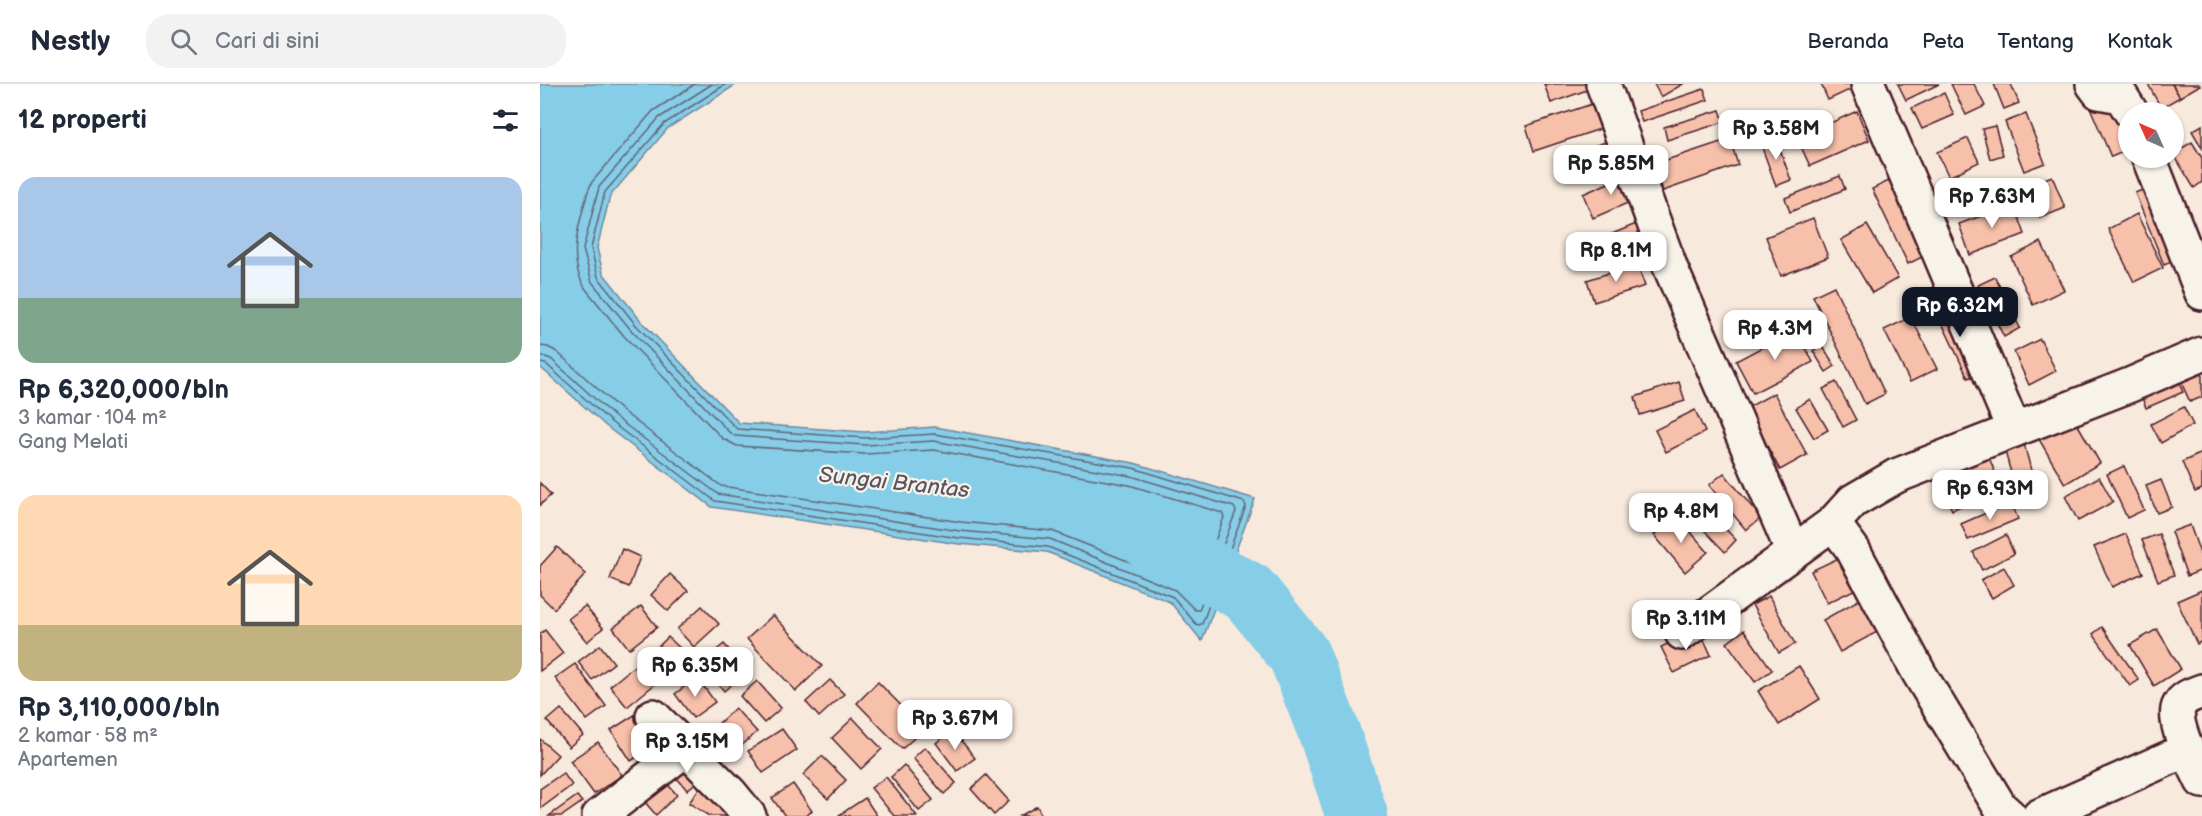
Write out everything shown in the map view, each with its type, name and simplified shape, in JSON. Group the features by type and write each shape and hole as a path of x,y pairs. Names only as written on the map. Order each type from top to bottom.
{"street":[{"path":"1603,84 1671,269 1793,552"},
{"path":"1868,84 2013,430"},
{"path":"2093,84 2099,92 2121,96 2125,102"},
{"path":"2153,168 2202,293"},
{"path":"1682,633 1833,523 1853,501 1896,476 2202,354"},
{"path":"1833,523 1853,550 1919,673 2000,807 2010,816"},
{"path":"2202,691 2183,699 2177,707 2187,750 2202,782"},
{"path":"653,716 731,794 749,816"},
{"path":"599,816 686,749"},
{"path":"2039,816 2187,750"}],"water":[{"path":"540,84 737,84 668,128 610,196 597,248 603,273 641,321 739,423 865,432 935,427 1134,463 1255,499 1202,641 1170,602 1047,552 959,544 712,507 607,427 540,367"}],"building":[{"path":"1544,84 1594,84 1595,87 1551,103"},
{"path":"1654,84 1683,84 1661,97"},
{"path":"1821,84 1857,84 1858,86 1828,100"},
{"path":"1898,84 1939,84 1906,100"},
{"path":"1951,84 1974,84 1985,106 1966,115"},
{"path":"1994,84 2011,84 2019,103 2004,109"},
{"path":"2148,84 2172,84 2180,97 2171,102 2158,102"},
{"path":"2172,84 2199,84 2200,85 2180,97"},
{"path":"1704,89 1708,100 1642,122 1638,111"},
{"path":"1944,93 1954,115 1922,129 1912,108"},
{"path":"2109,97 2118,119 2118,154 2111,157 2089,105"},
{"path":"1604,100 1612,125 1534,151 1526,126"},
{"path":"1720,110 1724,122 1667,140 1664,127"},
{"path":"1857,111 1869,140 1810,166 1797,138"},
{"path":"2026,114 2045,163 2024,171 2005,122"},
{"path":"2202,125 2202,148 2192,131"},
{"path":"1995,126 2003,155 1990,159 1982,129"},
{"path":"1775,136 1791,180 1776,186 1760,142"},
{"path":"1619,138 1624,155 1582,168 1577,151"},
{"path":"1968,138 1979,162 1949,177 1937,152"},
{"path":"1730,139 1738,165 1663,191 1654,164"},
{"path":"2192,142 2202,158 2202,182 2194,188 2182,168 2184,168 2184,147"},
{"path":"1629,174 1639,198 1593,218 1583,194"},
{"path":"1840,176 1845,189 1790,212 1785,198"},
{"path":"2052,176 2065,208 2040,218 2027,186"},
{"path":"1895,178 1930,253 1908,264 1872,189"},
{"path":"2157,184 2186,256 2164,265 2135,193"},
{"path":"2014,204 2025,234 1970,255 1959,224"},
{"path":"2137,214 2163,268 2134,282 2108,229"},
{"path":"1813,218 1828,257 1781,276 1766,237"},
{"path":"1641,222 1650,242 1609,260 1600,239"},
{"path":"1867,225 1898,278 1872,293 1841,240"},
{"path":"2041,242 2064,290 2033,305 2011,257"},
{"path":"1637,264 1645,286 1594,302 1587,280"},
{"path":"1995,277 2020,328 2004,337 1978,285"},
{"path":"1834,286 1885,394 1865,404 1813,296"},
{"path":"1952,298 1985,371 1968,378 1934,306"},
{"path":"1911,317 1937,369 1910,382 1884,330"},
{"path":"1796,329 1813,362 1753,393 1736,361"},
{"path":"2040,339 2056,371 2029,385 2014,352"},
{"path":"1822,345 1835,366 1826,372 1813,351"},
{"path":"2202,359 2202,397 2190,402 2176,371"},
{"path":"2173,370 2183,392 2146,408 2137,385"},
{"path":"1679,382 1685,401 1640,415 1635,397"},
{"path":"1836,382 1856,420 1843,427 1823,389"},
{"path":"1774,393 1807,455 1780,470 1747,408"},
{"path":"1810,399 1828,430 1814,438 1796,408"},
{"path":"2184,407 2193,425 2161,443 2151,424"},
{"path":"1695,410 1705,432 1666,452 1655,430"},
{"path":"2071,413 2100,463 2065,484 2036,434"},
{"path":"2022,436 2036,489 2017,494 2002,441"},
{"path":"1985,448 2003,491 1969,506 1951,463"},
{"path":"2202,453 2202,489 2195,492 2182,462"},
{"path":"1946,464 1965,504 1952,510 1933,470"},
{"path":"2124,466 2144,510 2127,518 2107,474"},
{"path":"1724,473 1761,518 1746,530 1709,485"},
{"path":"2099,477 2113,502 2078,521 2065,496"},
{"path":"2161,480 2172,507 2157,513 2146,486"},
{"path":"540,483 551,495 540,505"},
{"path":"1698,500 1736,540 1725,552 1686,511"},
{"path":"2011,502 2018,519 1968,540 1961,524"},
{"path":"1676,515 1708,552 1685,572 1654,535"},
{"path":"2190,525 2202,559 2202,570 2187,576 2171,532"},
{"path":"2126,534 2143,573 2112,587 2094,547"},
{"path":"2159,534 2174,575 2158,581 2142,540"},
{"path":"2006,535 2014,554 1982,570 1973,552"},
{"path":"557,547 586,574 554,609 540,595 540,566"},
{"path":"622,549 640,557 629,587 610,579"},
{"path":"1847,554 1862,586 1827,603 1811,571"},
{"path":"2004,567 2014,585 1992,598 1981,580"},
{"path":"670,574 688,591 668,611 651,595"},
{"path":"2202,590 2202,641 2197,644 2177,601"},
{"path":"1769,596 1795,644 1779,653 1752,605"},
{"path":"1862,598 1879,631 1840,652 1823,620"},
{"path":"585,606 603,628 587,642 568,619"},
{"path":"641,606 657,627 629,649 613,628"},
{"path":"702,606 719,624 694,647 677,629"},
{"path":"773,615 822,666 796,691 747,639"},
{"path":"2102,627 2139,680 2130,686 2093,634"},
{"path":"1699,629 1711,655 1674,673 1661,647"},
{"path":"2157,629 2181,669 2154,686 2130,645"},
{"path":"545,630 563,653 540,671 540,634"},
{"path":"1744,630 1772,670 1755,682 1727,643"},
{"path":"668,637 682,650 667,665 653,652"},
{"path":"724,644 747,671 724,691 701,663"},
{"path":"600,645 614,663 592,680 578,662"},
{"path":"643,659 660,680 627,707 610,686"},
{"path":"575,664 606,706 587,720 555,678"},
{"path":"1799,666 1820,699 1779,725 1758,691"},
{"path":"697,677 715,702 693,718 675,694"},
{"path":"830,680 844,694 819,717 806,702"},
{"path":"757,681 781,708 764,723 740,696"},
{"path":"878,682 924,729 902,749 857,703"},
{"path":"735,708 757,732 740,747 718,724"},
{"path":"561,709 583,735 569,747 547,721"},
{"path":"639,712 659,743 631,761 611,730"},
{"path":"853,718 882,749 861,769 832,738"},
{"path":"705,729 724,751 713,761 693,739"},
{"path":"782,729 797,750 763,773 748,751"},
{"path":"953,730 975,758 957,771 936,743"},
{"path":"540,739 558,755 540,775"},
{"path":"598,742 622,775 594,794 570,761"},
{"path":"925,747 956,783 944,794 913,758"},
{"path":"822,756 846,780 828,799 803,775"},
{"path":"687,758 703,777 687,790 671,771"},
{"path":"904,765 933,800 919,811 891,777"},
{"path":"563,773 572,785 540,809 540,789"},
{"path":"986,775 1009,801 994,815 971,789"},
{"path":"886,777 917,816 894,816 871,788"},
{"path":"664,780 677,795 656,815 643,800"},
{"path":"793,784 812,811 805,816 785,816 772,798"},
{"path":"700,787 731,808 725,816 709,816 689,803"},
{"path":"577,796 582,802 562,816 549,816"},
{"path":"865,798 877,816 839,815"},
{"path":"1037,806 1042,816 1020,816"}],"waterway":[{"name":"Sungai Brantas","path":"1150,539 1249,593 1299,655 1329,732 1357,816"}]}
